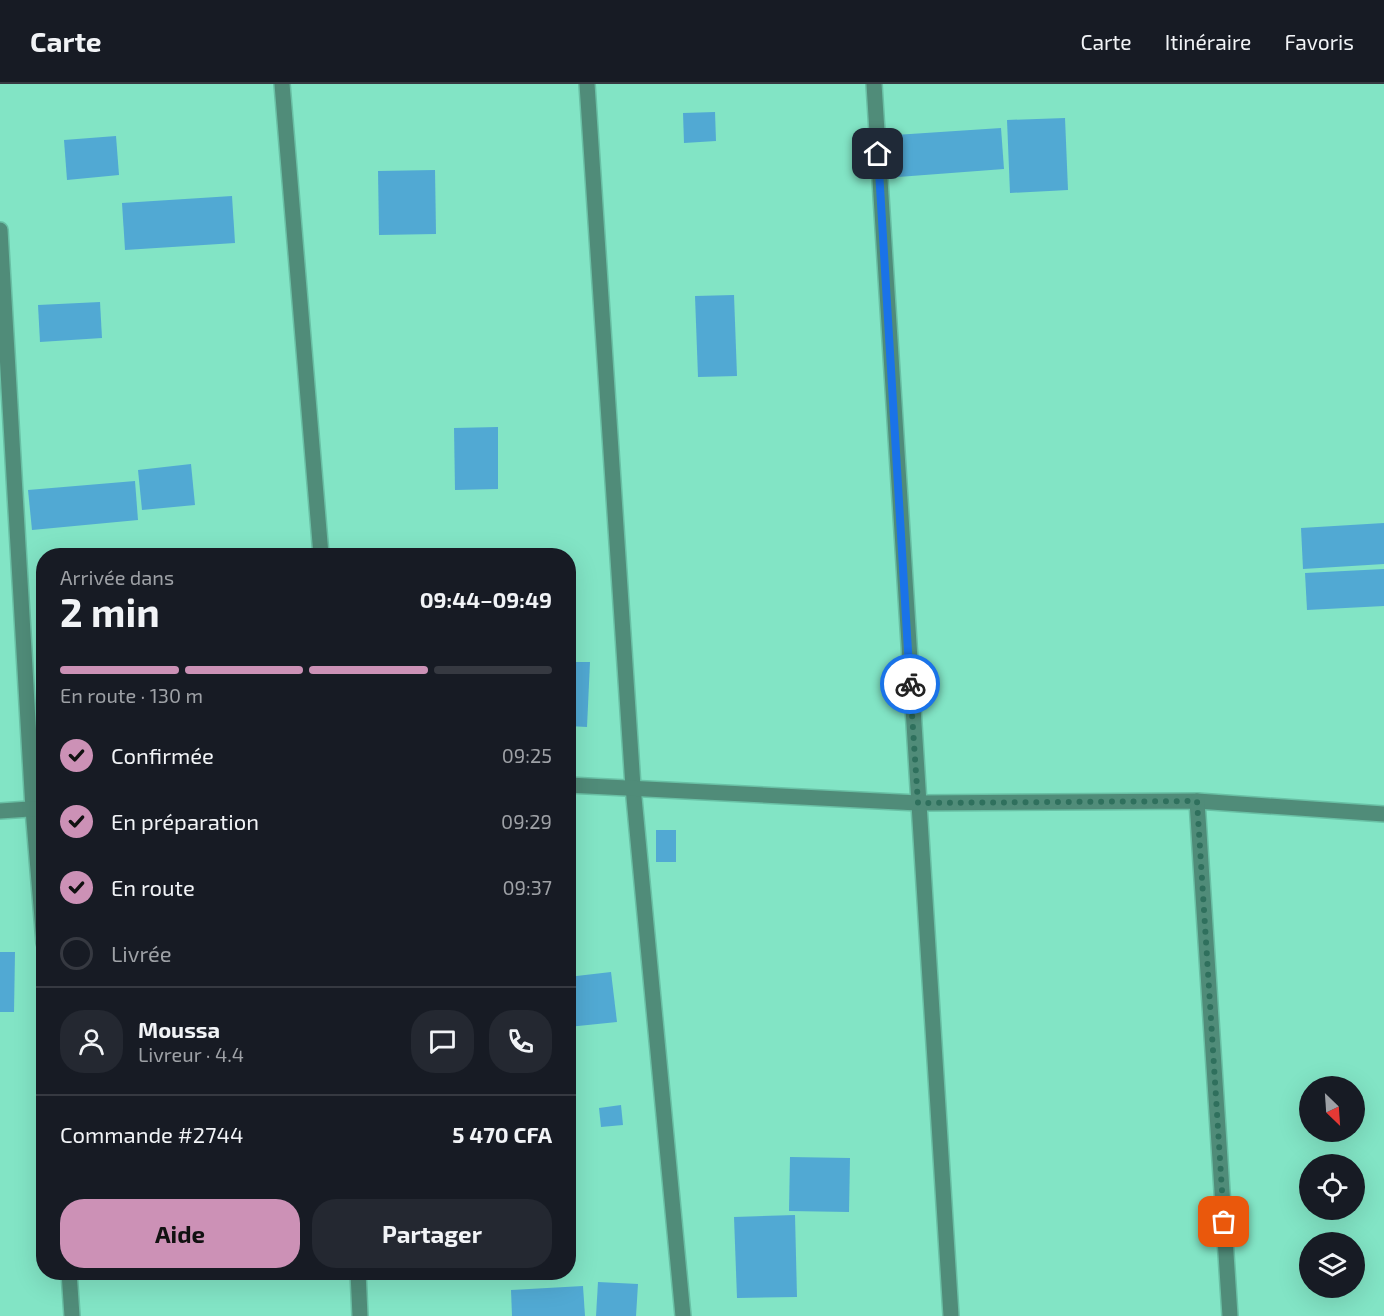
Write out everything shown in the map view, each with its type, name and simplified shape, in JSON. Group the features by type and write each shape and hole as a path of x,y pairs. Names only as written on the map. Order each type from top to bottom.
{"street":[{"path":"282,84 320,548"},
{"path":"587,84 633,787 683,1316"},
{"path":"874,84 951,1316"},
{"path":"0,230 36,778"},
{"path":"576,785 918,803 1197,801 1384,814"},
{"path":"1197,801 1230,1316"},
{"path":"0,812 36,808"},
{"path":"70,1280 72,1316"},
{"path":"358,1280 360,1316"}],"building":[{"path":"715,112 716,141 684,143 683,113"},
{"path":"1065,118 1068,190 1010,193 1007,120"},
{"path":"1001,128 1004,169 898,177 895,135"},
{"path":"116,136 119,175 67,180 64,140"},
{"path":"435,170 436,234 379,235 378,171"},
{"path":"232,196 235,243 125,250 122,203"},
{"path":"734,295 737,376 698,377 695,296"},
{"path":"100,302 102,338 40,342 38,305"},
{"path":"498,427 498,489 455,490 454,428"},
{"path":"191,464 195,505 142,510 138,470"},
{"path":"135,481 138,520 32,530 28,490"},
{"path":"1384,523 1384,564 1303,569 1301,528"},
{"path":"1384,569 1384,606 1307,610 1305,573"},
{"path":"576,662 590,662 587,727 576,726"},
{"path":"656,830 676,830 676,862 656,862"},
{"path":"0,952 15,952 14,1012 0,1012"},
{"path":"611,972 617,1022 576,1026 576,976"},
{"path":"621,1105 623,1125 601,1127 599,1108"},
{"path":"790,1157 850,1158 849,1212 789,1211"},
{"path":"795,1215 797,1297 737,1298 734,1217"},
{"path":"598,1282 638,1284 636,1316 596,1316"},
{"path":"583,1286 585,1316 512,1316 511,1290"}],"way so far":[{"path":"910,684 918,803 1197,801 1224,1222"}],"route":[{"path":"878,154 910,684"}]}
